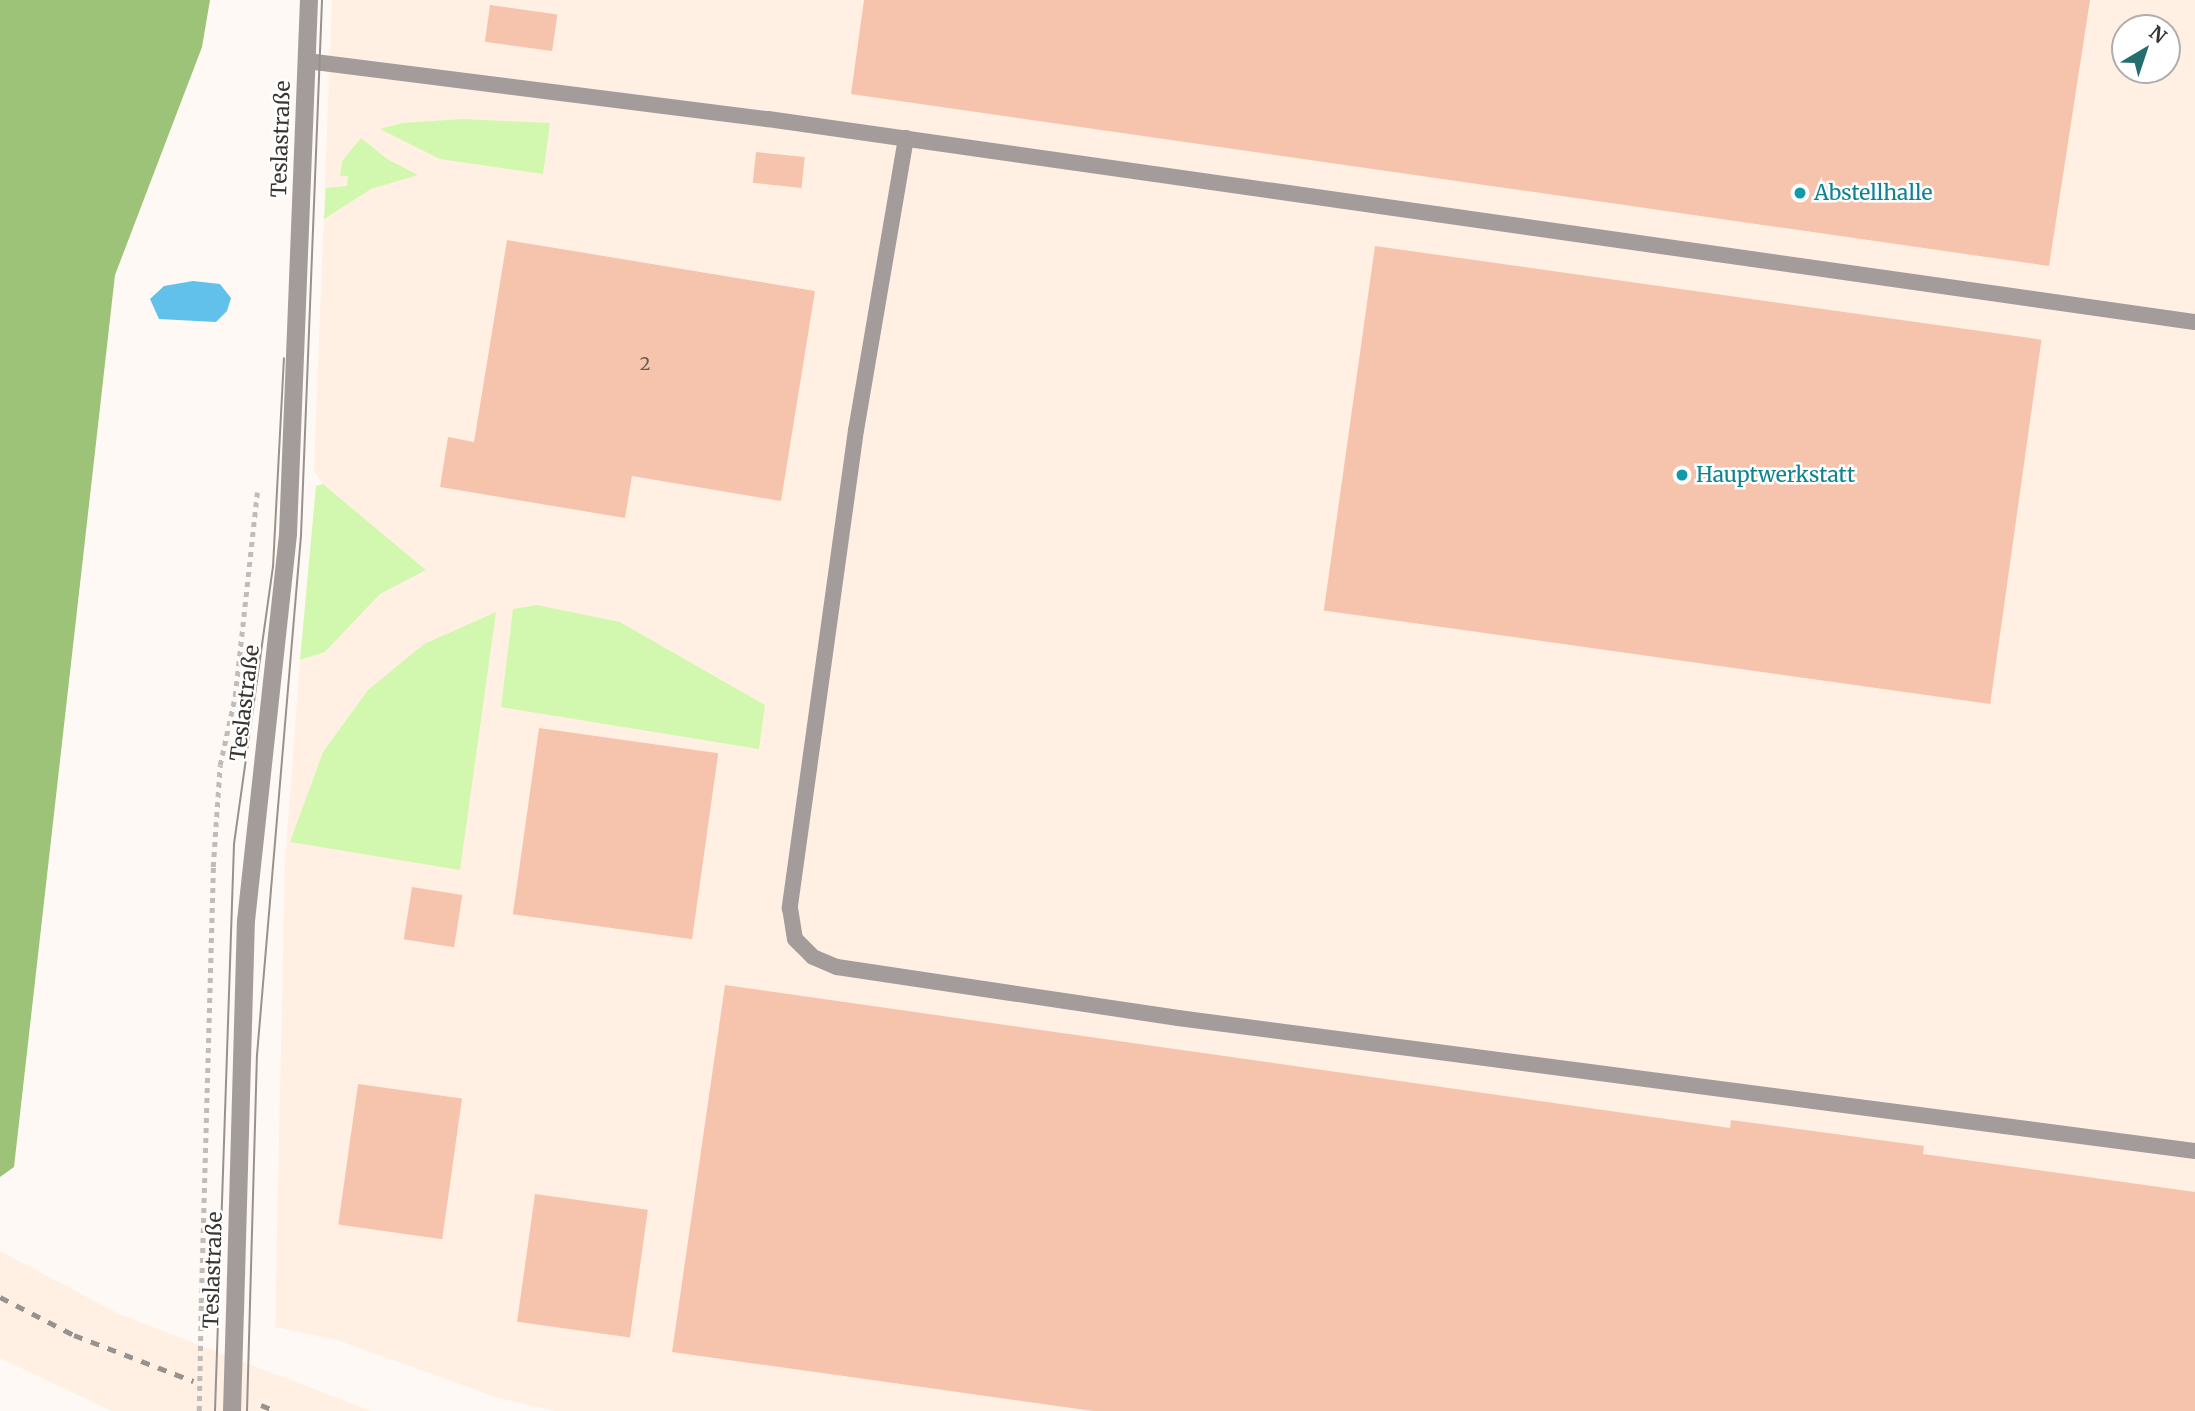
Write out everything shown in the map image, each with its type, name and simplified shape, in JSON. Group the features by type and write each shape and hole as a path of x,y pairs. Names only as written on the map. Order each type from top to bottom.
{"street":[{"name":"Teslastraße","path":"232,1411 246,921 288,534 310,0"}],"lane":[{"path":"307,61 906,138 2195,322"},
{"path":"906,138 837,565 790,908 792,930 803,948 837,967 1178,1018 2195,1151"}],"path":[{"path":"199,1411 219,778 234,696 258,488"}],"shaded area":[{"path":"332,0 2195,0 2195,1411 554,1411 496,1397 337,1340 275,1327 285,862 300,660 325,652 380,594 426,570 323,484 314,471"},
{"path":"0,1251 119,1314 371,1411 112,1411 0,1358"}],"green space":[{"path":"0,0 210,0 202,47 115,275 14,1167 0,1177"},
{"path":"463,119 550,123 543,174 440,159 380,129 402,123"},
{"path":"361,138 387,159 418,175 371,189 324,219 326,188 347,186 348,176 340,176 342,161"},
{"path":"323,484 426,570 380,594 325,652 300,660 316,486"},
{"path":"537,605 620,622 765,705 759,749 501,707 513,609"},
{"path":"496,612 460,870 290,842 323,752 368,690 424,644"}],"water":[{"path":"193,281 220,284 231,298 227,311 216,322 159,319 150,299 164,286"}],"building":[{"name":"Abstellhalle","path":"864,0 2090,0 2049,266 851,94"},
{"path":"490,5 557,14 552,51 485,42"},
{"path":"756,152 805,157 801,188 753,183"},
{"path":"507,240 815,291 781,501 632,476 625,518 440,487 448,437 474,442"},
{"name":"Hauptwerkstatt","path":"1375,246 2041,340 1990,704 1324,610"},
{"path":"539,728 718,753 692,939 513,914"},
{"path":"412,887 462,895 454,947 404,939"},
{"path":"725,985 1730,1128 1731,1120 1924,1146 1923,1154 2195,1192 2195,1411 1093,1411 672,1352"},
{"path":"358,1084 462,1099 442,1239 338,1225"},
{"path":"535,1194 648,1210 630,1338 517,1322"}],"tram line":[{"path":"247,1411 257,1055 301,535 322,0"},
{"path":"215,1411 234,844 273,567 284,358"}],"railway":[{"path":"0,1297 74,1335 193,1381"},
{"path":"261,1405 276,1411"}],"place":[{"name":"Abstellhalle","path":"1800,193"},
{"name":"Hauptwerkstatt","path":"1682,475"}]}
